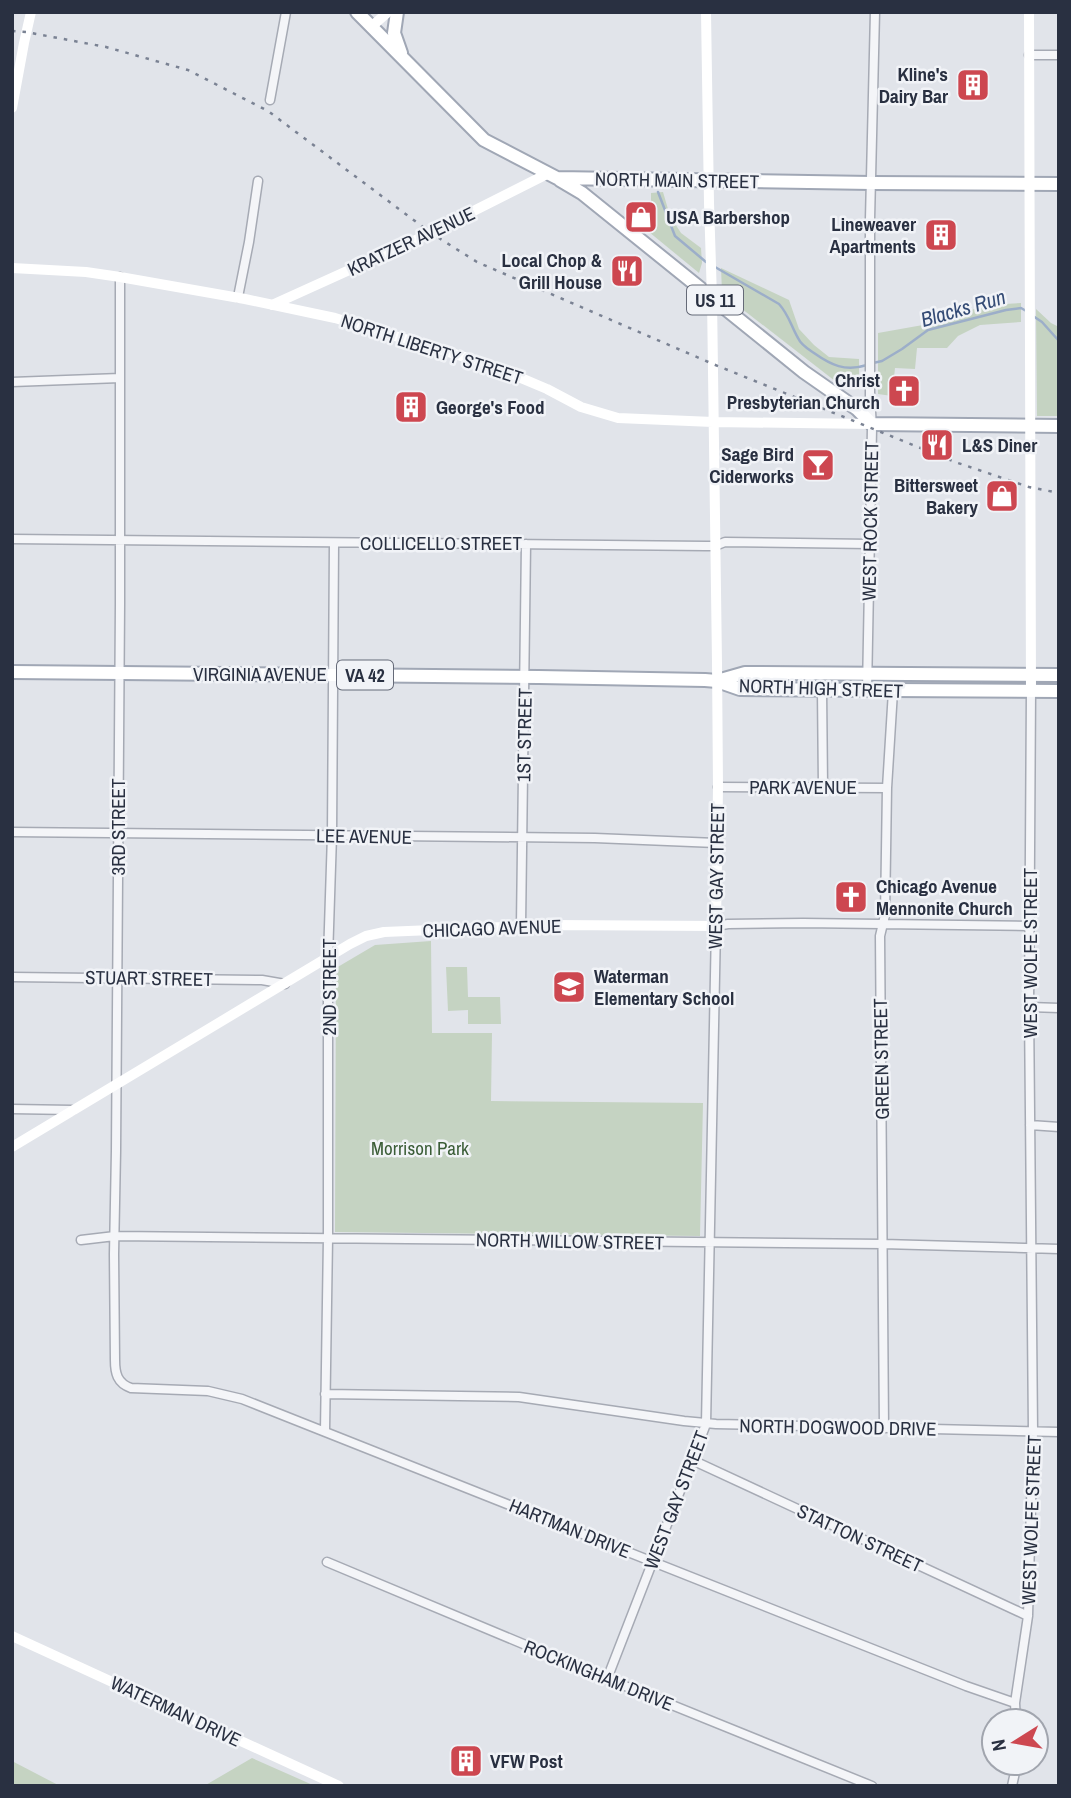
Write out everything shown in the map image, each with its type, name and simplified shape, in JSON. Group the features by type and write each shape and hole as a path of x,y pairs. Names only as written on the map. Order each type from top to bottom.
{"main road":[{"path":"397,12 394,33 404,60"},
{"name":"NORTH MAIN STREET","path":"364,17 484,140 552,176 708,181 1059,184"},
{"name":"US 11","path":"552,176 582,193 804,373 857,409 872,424"},
{"name":"NORTH LIBERTY STREET","path":"872,424 1059,426"},
{"name":"VIRGINIA AVENUE","path":"12,672 717,681"},
{"name":"NORTH HIGH STREET","path":"717,681 745,673 1059,675"},
{"name":"NORTH HIGH STREET","path":"717,681 740,689 1059,691"}],"street":[{"path":"12,108 31,12"},
{"path":"270,100 286,12"},
{"path":"364,17 388,12"},
{"name":"WEST GAY STREET","path":"607,1679 706,1424 718,787 706,12"},
{"name":"WEST ROCK STREET","path":"867,691 875,12"},
{"name":"WEST WOLFE STREET","path":"1015,1707 1028,1616 1033,1431 1029,1007 1029,12"},
{"path":"1029,55 1059,55"},
{"name":"KRATZER AVENUE","path":"272,305 552,176"},
{"path":"238,297 258,181"},
{"name":"NORTH LIBERTY STREET","path":"12,268 86,272 120,277 238,297 335,318 488,364 547,388 581,407 605,415 632,419 713,422 872,424"},
{"name":"3RD STREET","path":"120,277 121,540 115,1360 117,1377 131,1388 208,1391 242,1399"},
{"path":"12,382 120,378"},
{"name":"COLLICELLO STREET","path":"12,539 715,546 724,542 870,544"},
{"name":"2ND STREET","path":"325,1431 334,543"},
{"name":"1ST STREET","path":"521,926 526,544"},
{"path":"822,690 823,787"},
{"name":"GREEN STREET","path":"884,1428 880,936 885,915 887,788 894,691"},
{"name":"PARK AVENUE","path":"718,787 887,788"},
{"name":"LEE AVENUE","path":"12,832 595,838 716,843"},
{"name":"CHICAGO AVENUE","path":"12,1147 361,938 384,932 521,926 803,923 1030,926"},
{"name":"STUART STREET","path":"12,977 262,980 285,984"},
{"path":"1029,1007 1059,1008"},
{"path":"12,1109 75,1110"},
{"path":"1030,1125 1059,1127"},
{"name":"NORTH WILLOW STREET","path":"80,1240 115,1236 883,1244 1059,1249"},
{"name":"NORTH DOGWOOD DRIVE","path":"325,1394 519,1397 706,1424 1059,1432"},
{"name":"HARTMAN DRIVE","path":"242,1399 966,1686 1015,1703"},
{"name":"STATTON STREET","path":"692,1460 1028,1616"},
{"name":"ROCKINGHAM DRIVE","path":"327,1562 872,1786"},
{"name":"WATERMAN DRIVE","path":"12,1636 339,1786"}],"green space":[{"path":"663,192 670,216 681,233 701,248 702,263 699,273 649,232 651,193"},
{"path":"721,268 789,300 799,329 829,357 859,359 859,390 835,381 728,298 722,292"},
{"path":"1021,303 1021,322 980,325 958,336 947,348 917,348 915,369 895,368 892,396 878,394 878,333 923,325 987,305"},
{"path":"1036,309 1059,327 1059,416 1037,416"},
{"name":"Morrison Park","path":"431,941 432,1033 492,1033 491,1101 703,1103 700,1236 335,1232 336,968 375,945"},
{"path":"446,967 467,967 468,997 500,997 501,1024 468,1024 468,1010 448,1011"},
{"path":"252,1758 315,1786 204,1786"},
{"path":"12,1761 60,1786 12,1786"}],"waterway":[{"name":"Blacks Run","path":"658,192 675,236 706,262"},
{"name":"Blacks Run","path":"715,267 779,304 801,343 820,357 845,367 867,365"},
{"name":"Blacks Run","path":"873,363 882,361 928,330 1006,310 1021,308 1028,312"},
{"name":"Blacks Run","path":"1033,316 1059,341"}],"railway":[{"path":"12,31 106,47 188,70 268,111 431,233 477,262 713,364 955,462 1029,487 1059,493"}],"place":[{"name":"Kline's Dairy Bar","path":"973,85"},
{"name":"USA Barbershop","path":"641,217"},
{"name":"Lineweaver Apartments","path":"941,235"},
{"name":"Local Chop & Grill House","path":"627,271"},
{"name":"Christ Presbyterian Church","path":"904,391"},
{"name":"George's Food","path":"411,407"},
{"name":"L&S Diner","path":"937,445"},
{"name":"Sage Bird Ciderworks","path":"818,465"},
{"name":"Bittersweet Bakery","path":"1002,496"},
{"name":"Chicago Avenue Mennonite Church","path":"851,897"},
{"name":"Waterman Elementary School","path":"569,987"},
{"name":"VFW Post","path":"466,1761"}]}
